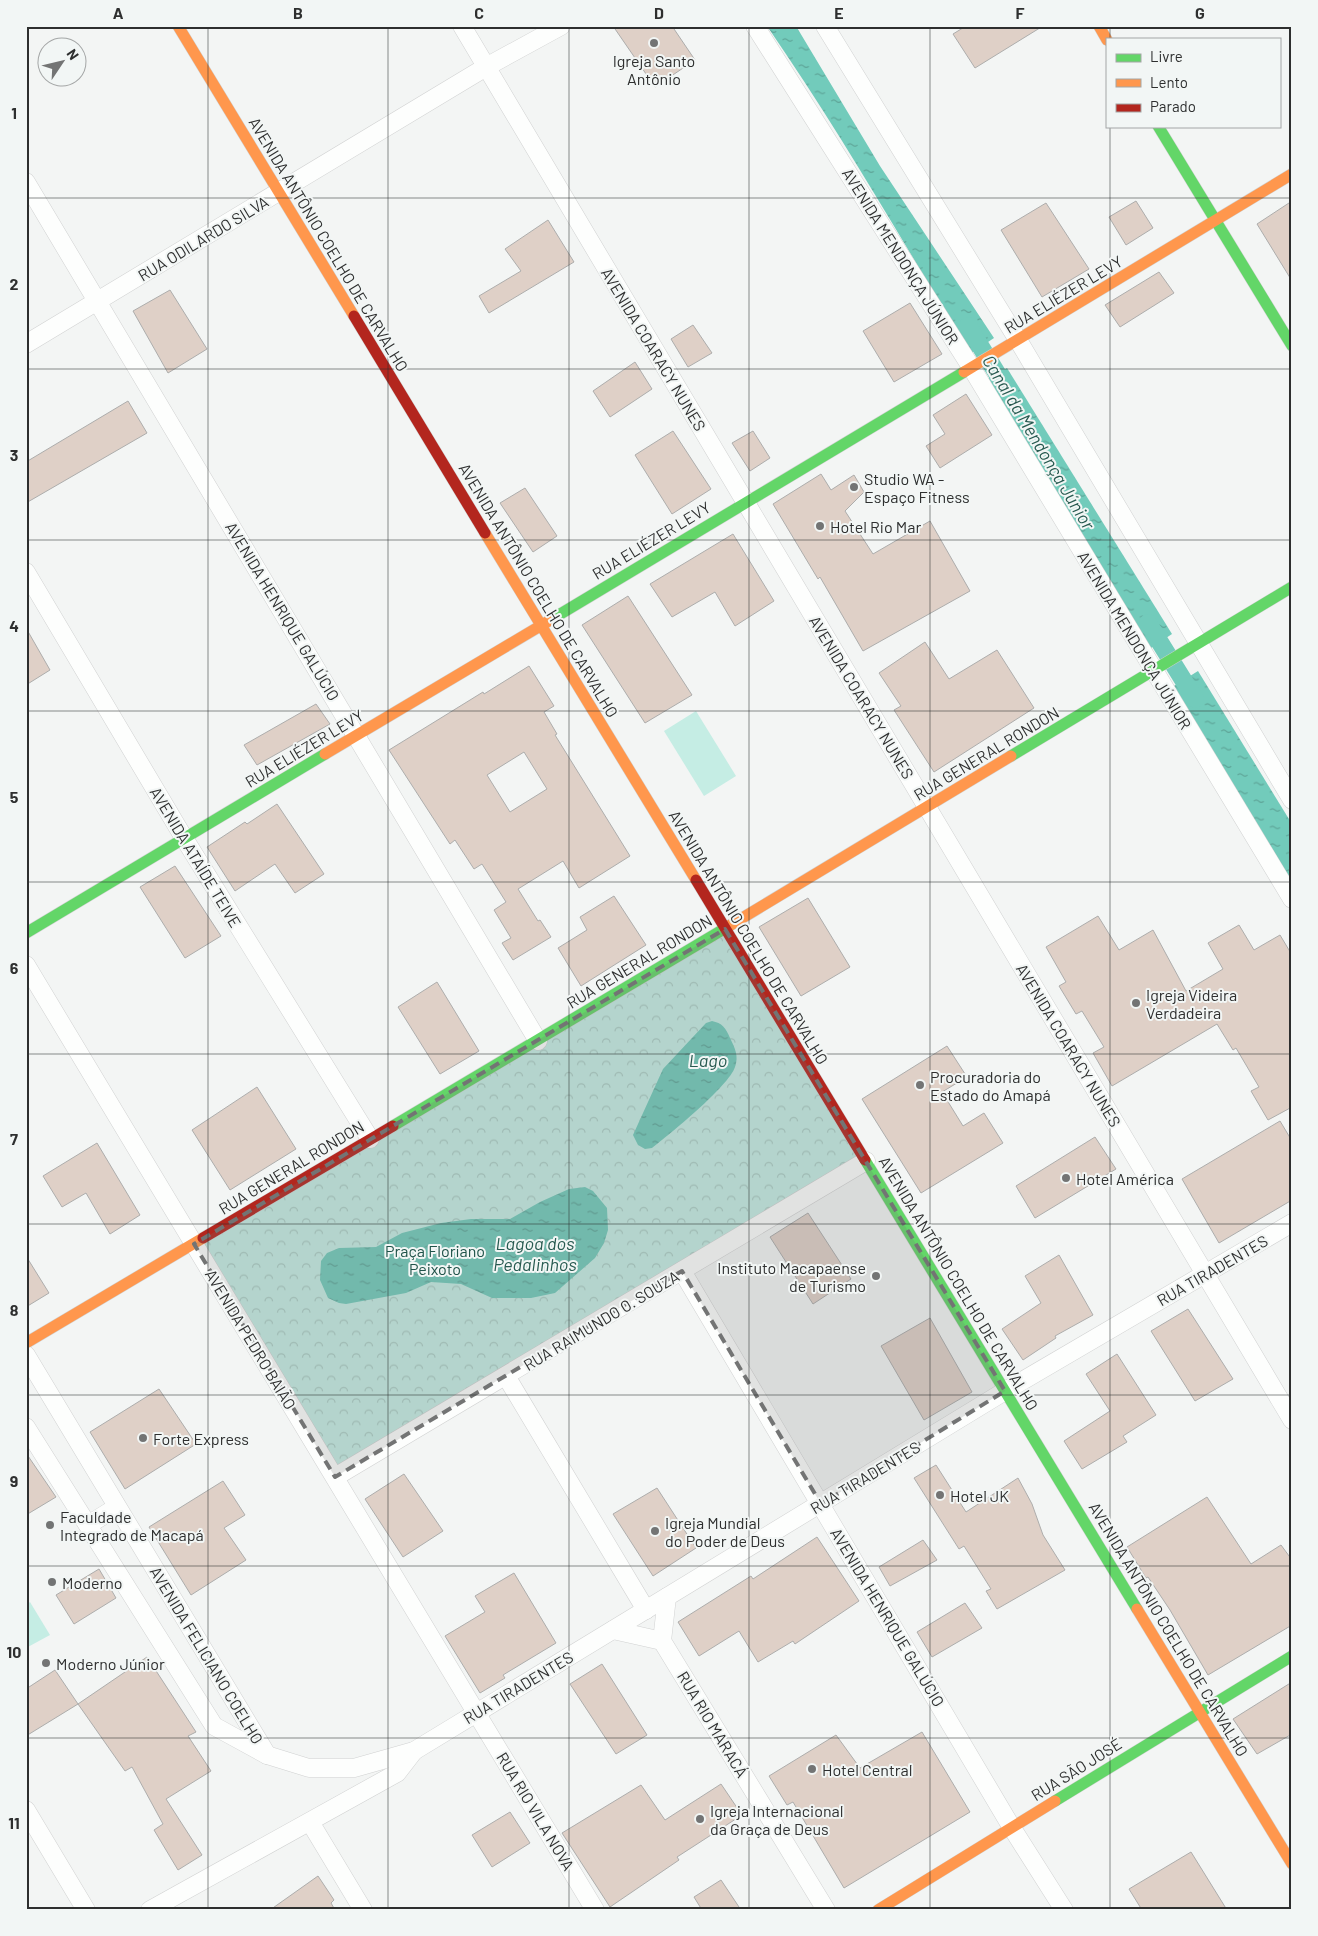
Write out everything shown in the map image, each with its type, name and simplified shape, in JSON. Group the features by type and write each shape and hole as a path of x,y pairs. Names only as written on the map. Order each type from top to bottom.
{"street":[{"name":"AVENIDA ANTÔNIO COELHO DE CARVALHO","path":"178,26 1292,1864"},
{"name":"AVENIDA COARACY NUNES","path":"462,26 1292,1420"},
{"name":"RUA ODILARDO SILVA","path":"26,344 486,67 561,26"},
{"name":"AVENIDA MENDONÇA JÚNIOR","path":"755,26 974,366 1156,668 1292,899"},
{"path":"825,26 1018,340 1192,646 1292,800"},
{"path":"1099,26 1106,38"},
{"path":"1159,128 1292,346"},
{"name":"RUA ELIÉZER LEVY","path":"26,933 1215,222 1292,174"},
{"name":"AVENIDA HENRIQUE GALÚCIO","path":"26,182 538,1041"},
{"name":"AVENIDA ATAÍDE TEIVE","path":"26,572 184,838 370,1139"},
{"name":"RUA GENERAL RONDON","path":"26,1343 725,930 1292,587"},
{"name":"AVENIDA PEDRO BAIÃO","path":"26,965 476,1712"},
{"name":"RUA RAIMUNDO O. SOUZA","path":"335,1477 866,1161"},
{"name":"RUA TIRADENTES","path":"267,1755 309,1768 354,1768 414,1751 1005,1391 1292,1223"},
{"name":"AVENIDA HENRIQUE GALÚCIO","path":"682,1271 1012,1828 1064,1910"},
{"name":"AVENIDA FELICIANO COELHO","path":"26,1355 267,1755"},
{"path":"506,1376 646,1610"},
{"name":"AVENIDA FELICIANO COELHO","path":"26,1427 214,1726 267,1755"},
{"path":"88,1525 118,1507"},
{"path":"613,1630 662,1641 667,1597"},
{"name":"RUA RIO MARACÁ","path":"662,1641 826,1910"},
{"name":"RUA SÃO JOSÉ","path":"878,1910 1292,1656"},
{"name":"RUA RIO VILA NOVA","path":"476,1712 596,1910"},
{"name":"RUA TIRADENTES","path":"150,1910 397,1772 414,1751"},
{"path":"26,1810 86,1910"},
{"path":"310,1822 363,1910"}],"highlighted area":[{"path":"725,929 1005,1391 821,1504 682,1271 335,1477 194,1244"}],"green space":[{"path":"696,711 736,776 704,796 664,731"},
{"name":"Praça Floriano Peixoto","path":"725,929 866,1161 335,1477 194,1244"},
{"path":"30,1602 50,1635 26,1648 26,1605"}],"water":[{"path":"767,26 796,26 880,166 994,338 970,354 846,147"},
{"path":"1007,368 1172,634 1148,650 984,381"},
{"path":"1198,671 1292,824 1292,882 1169,689"},
{"name":"Lago","path":"712,1021 721,1025 728,1034 736,1052 735,1067 722,1086 698,1110 652,1148 645,1149 638,1145 633,1135 663,1069 706,1023"},
{"name":"Lagoa dos Pedalinhos","path":"585,1187 593,1191 607,1208 608,1230 604,1243 595,1258 555,1293 531,1298 492,1298 461,1284 431,1282 406,1293 346,1304 328,1298 320,1280 321,1261 327,1253 339,1248 376,1247 402,1233 441,1223 471,1219 510,1219 540,1202 569,1189"}],"building":[{"name":"Igreja Santo Antônio","path":"613,26 672,26 695,60 655,87"},
{"path":"966,26 1043,26 975,68 953,34"},
{"path":"1136,201 1153,228 1126,245 1109,217"},
{"path":"1292,201 1292,281 1257,224"},
{"path":"1046,203 1089,269 1042,297 1001,230"},
{"path":"548,220 574,262 489,313 479,296 521,271 505,249"},
{"path":"1159,272 1174,293 1120,327 1105,305"},
{"path":"170,290 207,349 168,373 133,311"},
{"path":"910,303 942,354 894,382 863,331"},
{"path":"693,325 712,353 688,367 671,339"},
{"path":"635,362 652,389 610,417 593,391"},
{"path":"966,394 992,435 940,468 926,446 945,434 933,415"},
{"path":"128,401 147,433 26,503 26,462"},
{"path":"673,431 711,489 672,514 635,455"},
{"path":"753,431 770,458 750,471 732,443"},
{"path":"821,474 831,490 854,475 864,492 845,511 873,554 930,521 970,591 863,651 820,577 818,579 773,504"},
{"path":"525,488 557,536 533,552 500,503"},
{"path":"733,534 774,601 735,626 715,592 672,617 650,584"},
{"path":"628,596 692,695 645,723 582,625"},
{"path":"26,628 50,670 26,685"},
{"path":"925,642 949,679 997,650 1034,708 934,772 894,710 901,706 879,673"},
{"path":"529,666 554,706 544,712 557,734 555,735 630,856 579,888 563,861 518,889 538,921 540,920 551,937 513,960 502,943 511,938 494,910 506,902 482,864 474,869 455,840 450,844 389,750 483,692 484,694","holes":["524,752 547,789 510,812 487,775"]},
{"path":"316,704 330,724 257,765 244,745"},
{"path":"277,804 324,874 295,893 275,864 235,891 207,847"},
{"path":"175,866 221,936 185,958 140,887"},
{"path":"614,896 646,945 581,986 558,948 587,930 580,917"},
{"path":"808,898 850,967 801,996 759,927"},
{"path":"1098,916 1119,950 1153,930 1186,991 1223,969 1208,943 1239,925 1254,950 1280,935 1292,955 1292,1107 1268,1120 1251,1091 1259,1087 1236,1048 1233,1050 1217,1024 1112,1086 1093,1053 1104,1047 1082,1011 1076,1014 1059,986 1066,982 1046,947"},
{"path":"437,982 479,1051 440,1074 398,1007"},
{"path":"947,1046 967,1077 942,1092 963,1126 984,1113 1003,1143 921,1193 862,1099"},
{"path":"257,1087 296,1149 230,1190 192,1130"},
{"path":"1280,1121 1292,1141 1292,1200 1219,1243 1182,1179"},
{"name":"Hotel América","path":"1095,1137 1116,1169 1035,1218 1016,1186"},
{"path":"97,1143 140,1215 110,1234 86,1193 62,1207 43,1176"},
{"path":"808,1213 851,1279 813,1304 770,1237"},
{"path":"1059,1255 1093,1315 1055,1336 1056,1338 1023,1360 1002,1329 1041,1303 1025,1276"},
{"path":"26,1256 49,1293 26,1307"},
{"path":"1188,1309 1233,1379 1195,1401 1151,1331"},
{"path":"930,1318 972,1392 924,1420 881,1346"},
{"path":"1117,1354 1156,1415 1123,1436 1127,1442 1082,1469 1064,1441 1110,1411 1086,1374"},
{"name":"Forte Express","path":"159,1389 196,1444 125,1489 90,1432"},
{"path":"26,1453 56,1497 26,1515"},
{"path":"936,1465 966,1512 1018,1478 1032,1504 1043,1535 1065,1570 997,1609 986,1591 991,1589 964,1546 959,1549 914,1478"},
{"path":"404,1474 443,1531 403,1557 365,1499"},
{"path":"223,1481 245,1515 224,1528 246,1560 191,1595 149,1527"},
{"name":"Igreja Mundial do Poder de Deus","path":"657,1488 696,1548 653,1576 613,1514"},
{"path":"1207,1497 1251,1564 1281,1545 1292,1560 1292,1625 1208,1675 1170,1610 1148,1577 1146,1578 1127,1547"},
{"path":"817,1537 859,1601 795,1644 793,1641 758,1662 739,1631 699,1656 678,1622 751,1576 753,1579"},
{"path":"923,1540 937,1560 890,1586 879,1567"},
{"path":"99,1569 116,1598 74,1624 56,1595"},
{"path":"514,1573 556,1643 503,1675 505,1678 480,1693 445,1636 485,1612 475,1596"},
{"path":"965,1603 982,1628 932,1657 917,1632"},
{"path":"147,1657 196,1732 188,1736 211,1771 166,1799 202,1855 178,1870 154,1830 163,1824 132,1767 125,1771 78,1704"},
{"path":"602,1664 647,1735 616,1754 570,1684"},
{"path":"55,1670 78,1704 26,1736 26,1689"},
{"path":"1292,1682 1292,1734 1257,1754 1233,1719"},
{"path":"922,1732 970,1812 844,1888 793,1802 787,1805 769,1776 836,1735 860,1768"},
{"path":"721,1784 742,1815 677,1857 679,1860 610,1907 562,1833 641,1785 665,1820"},
{"path":"510,1812 530,1843 492,1867 472,1835"},
{"path":"1191,1852 1227,1910 1142,1910 1129,1889"},
{"path":"318,1876 334,1900 331,1903 335,1910 270,1910"},
{"path":"721,1880 741,1910 702,1910 694,1897"}],"waterway":[{"name":"Canal da Mendonça Júnior","path":"968,326 1009,393"},
{"name":"Canal da Mendonça Júnior","path":"1148,623 1195,699"}],"traffic: fast":[{"path":"1159,128 1292,346"},
{"path":"552,619 964,372"},
{"path":"1011,756 1292,587"},
{"path":"26,933 325,754"},
{"path":"393,1126 729,926"},
{"path":"865,1160 1137,1609"},
{"path":"1055,1801 1292,1656"}],"traffic: slow":[{"path":"178,26 354,316"},
{"path":"1099,26 1106,38"},
{"path":"964,372 1292,174"},
{"path":"485,533 696,880"},
{"path":"325,754 552,619"},
{"path":"729,926 1011,756"},
{"path":"26,1343 203,1238"},
{"path":"1137,1609 1292,1864"},
{"path":"878,1910 1055,1801"}],"traffic: jam":[{"path":"354,316 485,533"},
{"path":"696,880 865,1160"},
{"path":"203,1238 393,1126"}],"place":[{"name":"Igreja Santo Antônio","path":"654,43"},
{"name":"Studio WA - Espaço Fitness","path":"854,487"},
{"name":"Hotel Rio Mar","path":"820,526"},
{"name":"Igreja Videira Verdadeira","path":"1136,1003"},
{"name":"Procuradoria do Estado do Amapá","path":"920,1085"},
{"name":"Hotel América","path":"1066,1178"},
{"name":"Instituto Macapaense de Turismo","path":"876,1276"},
{"name":"Forte Express","path":"143,1438"},
{"name":"Hotel JK","path":"940,1495"},
{"name":"Faculdade Integrado de Macapá","path":"50,1525"},
{"name":"Igreja Mundial do Poder de Deus","path":"655,1531"},
{"name":"Moderno","path":"52,1582"},
{"name":"Moderno Júnior","path":"46,1663"},
{"name":"Hotel Central","path":"812,1769"},
{"name":"Igreja Internacional da Graça de Deus","path":"700,1819"}]}
